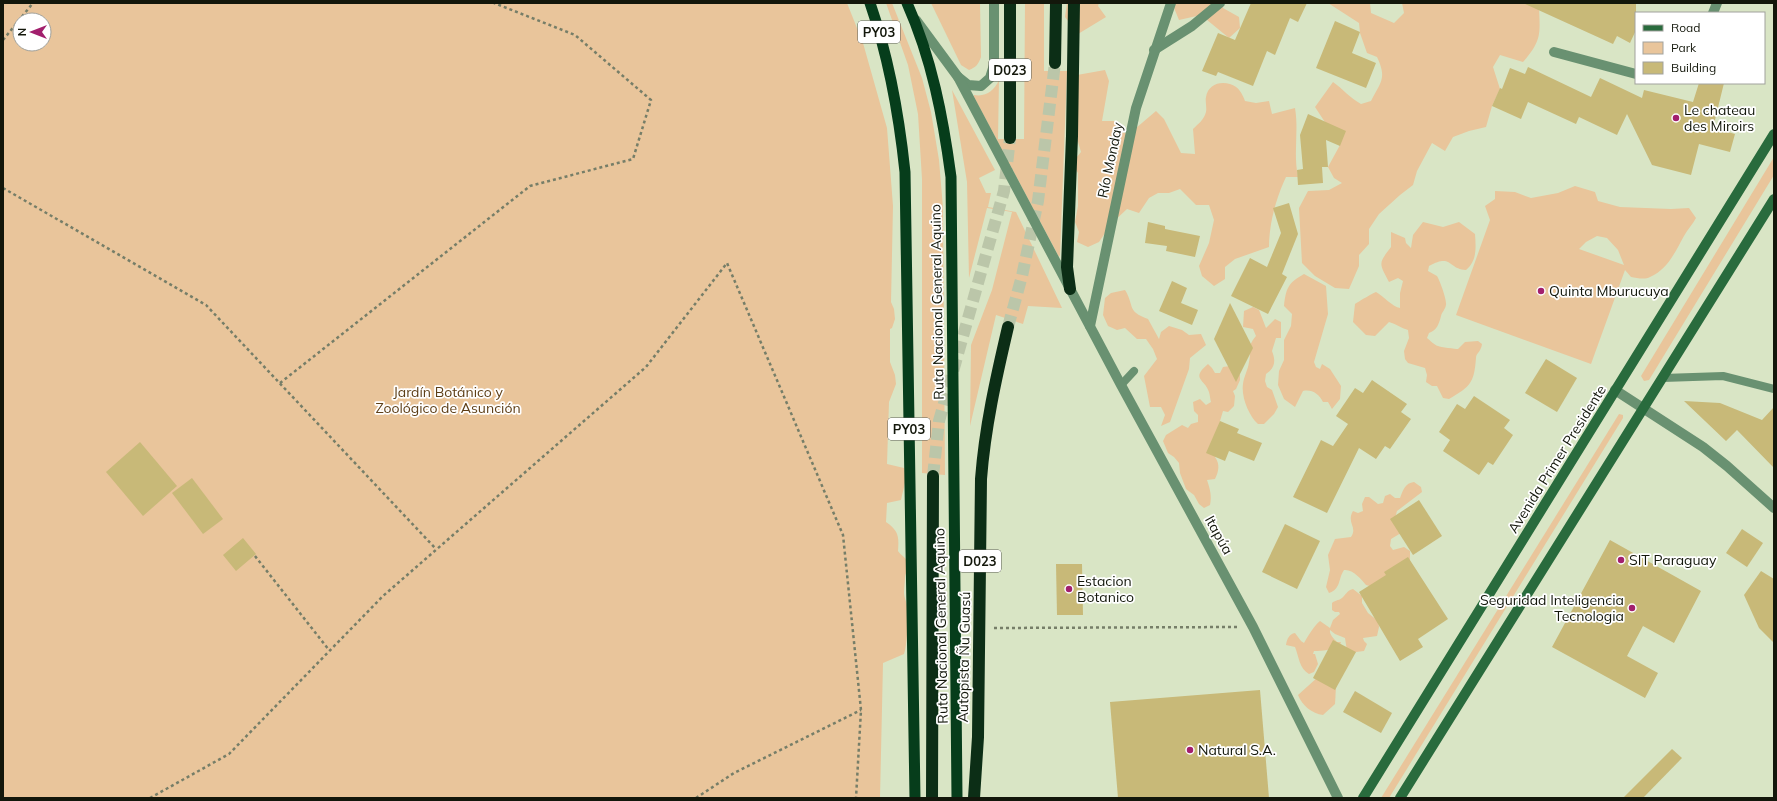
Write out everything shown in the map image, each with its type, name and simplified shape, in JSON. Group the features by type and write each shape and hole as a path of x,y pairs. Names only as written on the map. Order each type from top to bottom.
{"highway":[{"name":"Ruta Nacional General Aquino","path":"870,3 885,55 893,90 905,172 915,798"},
{"name":"Ruta Nacional General Aquino","path":"907,3 928,58 938,97 946,136 951,177 957,798"},
{"name":"D023","path":"1010,3 1010,138"},
{"path":"1055,63 1056,3"},
{"path":"1070,289 1067,267 1072,136 1074,3"},
{"name":"Autopista Ñu Guasú","path":"974,798 978,737 981,478 984,441 991,397 1008,328"},
{"path":"932,798 933,476"}],"main road":[{"name":"Avenida Primer Presidente","path":"1363,798 1774,134"},
{"path":"1400,798 1774,199"}],"street":[{"path":"958,77 968,85 981,86 990,78 994,65 994,3"},
{"name":"Río Monday","path":"1090,326 1136,108 1170,3"},
{"path":"1154,50 1192,26 1220,3"},
{"name":"Itapúa","path":"913,16 958,77 1121,385 1253,627 1338,798"},
{"path":"1554,52 1635,74"},
{"path":"1616,390 1709,452 1743,479 1774,508"}],"lane":[{"path":"1121,385 1134,370"},
{"path":"1663,378 1723,376 1774,389"}],"path":[{"path":"3,40 33,3"},
{"path":"280,383 530,186 633,159 651,100 575,35 494,3"},
{"path":"3,188 206,305 436,549"},
{"path":"150,798 229,754 383,596 646,367 727,263 843,535 861,710 856,798"},
{"path":"255,556 329,650"},
{"path":"980,628 1253,627"},
{"path":"696,798 734,772 861,710"}],"green space":[{"name":"Jardín Botánico y Zoológico de Asunción","path":"3,3 847,3 863,43 887,128 893,206 891,302 894,309 895,319 892,328 890,329 890,362 895,375 896,384 889,402 887,464 904,468 906,476 901,500 887,503 886,522 896,531 898,538 898,551 909,564 905,576 904,593 908,609 908,622 904,654 883,663 880,798 3,798"},
{"path":"886,3 892,3 922,78 931,112 939,160 943,208 945,475 922,473 922,179 918,114 908,65"},
{"path":"931,3 980,3 981,57 978,64 973,68 969,70 961,65"},
{"path":"1025,3 1044,3 1044,71 1067,71 1059,257 974,97 974,95 986,94 992,90 999,80 998,139 1024,139"},
{"path":"1067,3 1099,3 1098,6 1106,17 1078,34 1065,17"},
{"path":"1172,3 1221,3 1223,8 1239,17 1240,28 1229,38 1201,15 1179,20"},
{"path":"1328,3 1370,3 1371,13 1394,23 1404,13 1402,3 1537,3 1539,7 1540,24 1537,42 1534,48 1523,62 1500,55 1493,67 1500,89 1492,106 1486,127 1453,137 1445,151 1432,143 1417,171 1413,185 1379,214 1369,229 1369,244 1359,255 1359,266 1349,289 1335,288 1315,276 1302,263 1299,208 1308,191 1329,190 1342,183 1334,178 1328,167 1340,145 1315,107 1333,82 1361,104 1371,101 1382,80 1382,70 1377,57 1367,53 1360,33 1359,23"},
{"path":"1105,70 1109,81 1102,121 1115,121 1118,131 1129,134 1156,111 1164,119 1181,153 1195,154 1193,129 1201,122 1205,115 1207,93 1209,89 1215,85 1226,83 1233,85 1243,95 1245,101 1256,103 1269,101 1272,114 1295,108 1296,159 1298,177 1286,177 1282,185 1272,220 1269,247 1235,259 1225,267 1225,279 1214,286 1202,276 1199,266 1209,243 1214,220 1209,205 1196,205 1180,189 1169,193 1158,193 1149,198 1139,213 1127,209 1111,224 1099,242 1088,247 1077,242 1079,232 1075,222 1078,206 1078,173 1072,163 1081,152 1070,115 1077,75"},
{"path":"952,90 995,170 979,178 986,193 991,193 988,207 1016,212 1062,308 1028,306 1023,324 996,315 970,426 971,345 992,290 1012,212 987,208 969,278 967,182"},
{"path":"1774,157 1774,175 1649,380 1644,381 1641,376"},
{"name":"Quinta Mburucuya","path":"1575,186 1595,192 1598,201 1620,207 1671,209 1689,208 1696,218 1670,260 1656,274 1643,279 1631,277 1625,270 1591,364 1456,315 1490,220 1485,206 1495,199 1495,191 1515,192 1531,198 1558,193","holes":["1597,236 1607,238 1618,250 1624,265 1579,249 1586,242"]},
{"path":"1423,222 1443,227 1459,222 1475,234 1474,258 1466,270 1460,269 1446,261 1442,261 1436,262 1429,266 1428,271 1437,276 1446,305 1437,326 1429,333 1427,338 1434,344 1454,349 1458,349 1465,342 1478,341 1482,344 1481,349 1476,356 1474,373 1470,383 1462,391 1449,399 1443,398 1437,386 1432,386 1426,382 1427,375 1425,368 1408,363 1405,359 1404,351 1409,338 1408,330 1389,322 1375,336 1366,335 1353,322 1355,304 1376,292 1394,306 1400,308 1400,293 1403,281 1398,278 1389,282 1381,264 1391,247 1391,232 1405,238 1406,243 1411,248 1413,235"},
{"path":"1304,274 1326,286 1328,314 1314,362 1316,367 1320,369 1322,364 1330,369 1341,386 1340,399 1332,409 1328,402 1323,402 1315,393 1309,391 1303,391 1295,407 1284,399 1278,385 1279,371 1284,360 1284,340 1291,326 1292,314 1284,306 1287,290 1294,280"},
{"path":"1125,290 1134,311 1148,319 1159,339 1161,332 1169,326 1182,330 1189,335 1201,334 1206,345 1190,358 1189,369 1170,422 1161,426 1165,415 1161,407 1150,407 1144,376 1157,359 1153,349 1146,339 1137,339 1125,328 1117,330 1108,326 1103,315 1105,298 1111,293"},
{"path":"1253,307 1259,310 1266,328 1275,319 1281,322 1281,338 1276,338 1272,351 1274,364 1266,374 1265,381 1267,387 1272,390 1278,407 1274,414 1264,424 1258,424 1255,421 1246,406 1243,395 1244,381 1250,358 1250,346 1256,336 1253,329 1243,327 1244,311"},
{"path":"1208,364 1215,373 1220,373 1223,367 1230,366 1240,375 1240,380 1236,389 1233,391 1235,396 1234,406 1228,412 1223,411 1220,421 1215,457 1218,462 1218,470 1215,479 1207,480 1211,502 1210,505 1204,508 1199,504 1194,495 1186,489 1180,473 1179,463 1168,453 1163,441 1166,435 1182,425 1188,428 1191,424 1198,422 1198,415 1194,411 1193,402 1200,399 1206,405 1211,402 1207,388 1199,376"},
{"path":"1619,414 1623,415 1623,418 1389,798 1381,798"},
{"path":"1414,482 1421,487 1422,492 1397,511 1395,518 1401,533 1391,539 1390,546 1393,550 1404,547 1410,551 1410,562 1373,587 1366,585 1351,571 1344,570 1336,589 1329,593 1326,587 1330,570 1328,555 1335,539 1351,537 1353,534 1351,515 1353,511 1358,513 1363,511 1362,504 1365,497 1369,497 1378,504 1383,503 1385,496 1390,494 1395,498 1400,498 1406,485"},
{"path":"1353,589 1362,596 1362,603 1368,613 1378,621 1379,627 1377,636 1363,638 1367,644 1364,651 1356,652 1348,658 1345,638 1330,630 1334,639 1337,642 1341,642 1340,645 1327,650 1314,651 1313,654 1315,654 1318,664 1314,672 1309,674 1303,669 1295,647 1286,645 1288,639 1291,634 1295,633 1304,643 1313,628 1320,621 1330,628 1333,620 1340,614 1339,612 1332,610 1332,603 1342,598 1347,592"},
{"path":"1318,677 1336,687 1335,704 1323,715 1315,713 1308,708 1298,695"}],"building":[{"path":"1251,3 1307,3 1298,22 1290,18 1275,55 1267,51 1253,86 1218,72 1216,76 1202,71 1218,33 1235,40"},
{"path":"1523,3 1636,3 1635,32 1630,43 1617,36 1613,44"},
{"path":"1335,21 1360,32 1352,53 1376,63 1366,88 1316,68"},
{"path":"1528,67 1591,97 1600,78 1642,98 1644,90 1693,102 1699,84 1724,84 1713,128 1735,134 1730,152 1699,144 1691,175 1652,165 1627,114 1617,135 1579,117 1576,124 1528,102 1521,119 1492,106 1500,88 1502,89 1510,68 1525,74"},
{"path":"1308,114 1346,131 1340,146 1326,140 1328,167 1322,167 1323,183 1298,185 1297,170 1303,169 1300,135"},
{"path":"1289,203 1298,234 1282,274 1287,277 1268,314 1231,296 1250,258 1267,267 1281,233 1273,208"},
{"path":"1148,222 1165,226 1165,229 1200,236 1195,257 1166,251 1167,246 1145,243"},
{"path":"1172,281 1187,288 1181,303 1198,310 1192,325 1159,311"},
{"path":"1230,303 1253,348 1236,382 1214,339"},
{"path":"1546,359 1577,378 1557,412 1525,393"},
{"path":"1372,380 1407,404 1401,412 1411,419 1390,449 1385,446 1376,459 1359,448 1327,513 1293,497 1321,440 1333,446 1348,424 1336,416 1355,388 1363,393"},
{"path":"1474,396 1510,420 1504,428 1513,435 1493,465 1488,462 1479,475 1443,451 1450,440 1439,432 1457,404 1465,409"},
{"path":"1684,401 1720,403 1762,420 1774,407 1774,468 1737,430 1726,441"},
{"path":"1220,421 1239,429 1237,433 1262,443 1254,461 1229,451 1225,461 1206,453"},
{"path":"140,442 177,486 143,516 106,472"},
{"path":"192,478 223,519 203,534 172,493"},
{"path":"1419,500 1442,536 1413,555 1390,519"},
{"path":"1285,524 1320,541 1297,589 1262,572"},
{"path":"1742,529 1763,543 1747,567 1726,553"},
{"path":"243,538 256,554 236,571 223,555"},
{"name":"Seguridad Inteligencia Tecnologia","path":"1610,540 1701,591 1674,643 1643,626 1627,656 1658,673 1645,698 1552,647"},
{"path":"1408,557 1448,619 1418,639 1423,647 1400,661 1359,592 1386,575 1384,572"},
{"name":"Estacion Botanico","path":"1056,564 1082,564 1083,615 1057,615"},
{"path":"1761,571 1774,579 1774,643 1759,628 1744,595"},
{"path":"1333,640 1356,652 1335,690 1313,678"},
{"name":"Natural S.A.","path":"1260,690 1269,798 1118,798 1110,702"},
{"path":"1355,691 1392,713 1381,733 1343,712"},
{"path":"1672,749 1682,758 1643,798 1623,798"}],"tunnel":[{"path":"1008,327 1022,276 1038,201 1055,63"},
{"path":"933,476 939,421 1004,191 1010,138"}],"place":[{"name":"Le chateau des Miroirs","path":"1676,118"},
{"name":"Quinta Mburucuya","path":"1541,291"},
{"name":"SIT Paraguay","path":"1621,560"},
{"name":"Estacion Botanico","path":"1069,589"},
{"name":"Seguridad Inteligencia Tecnologia","path":"1632,608"},
{"name":"Natural S.A.","path":"1190,750"}]}
